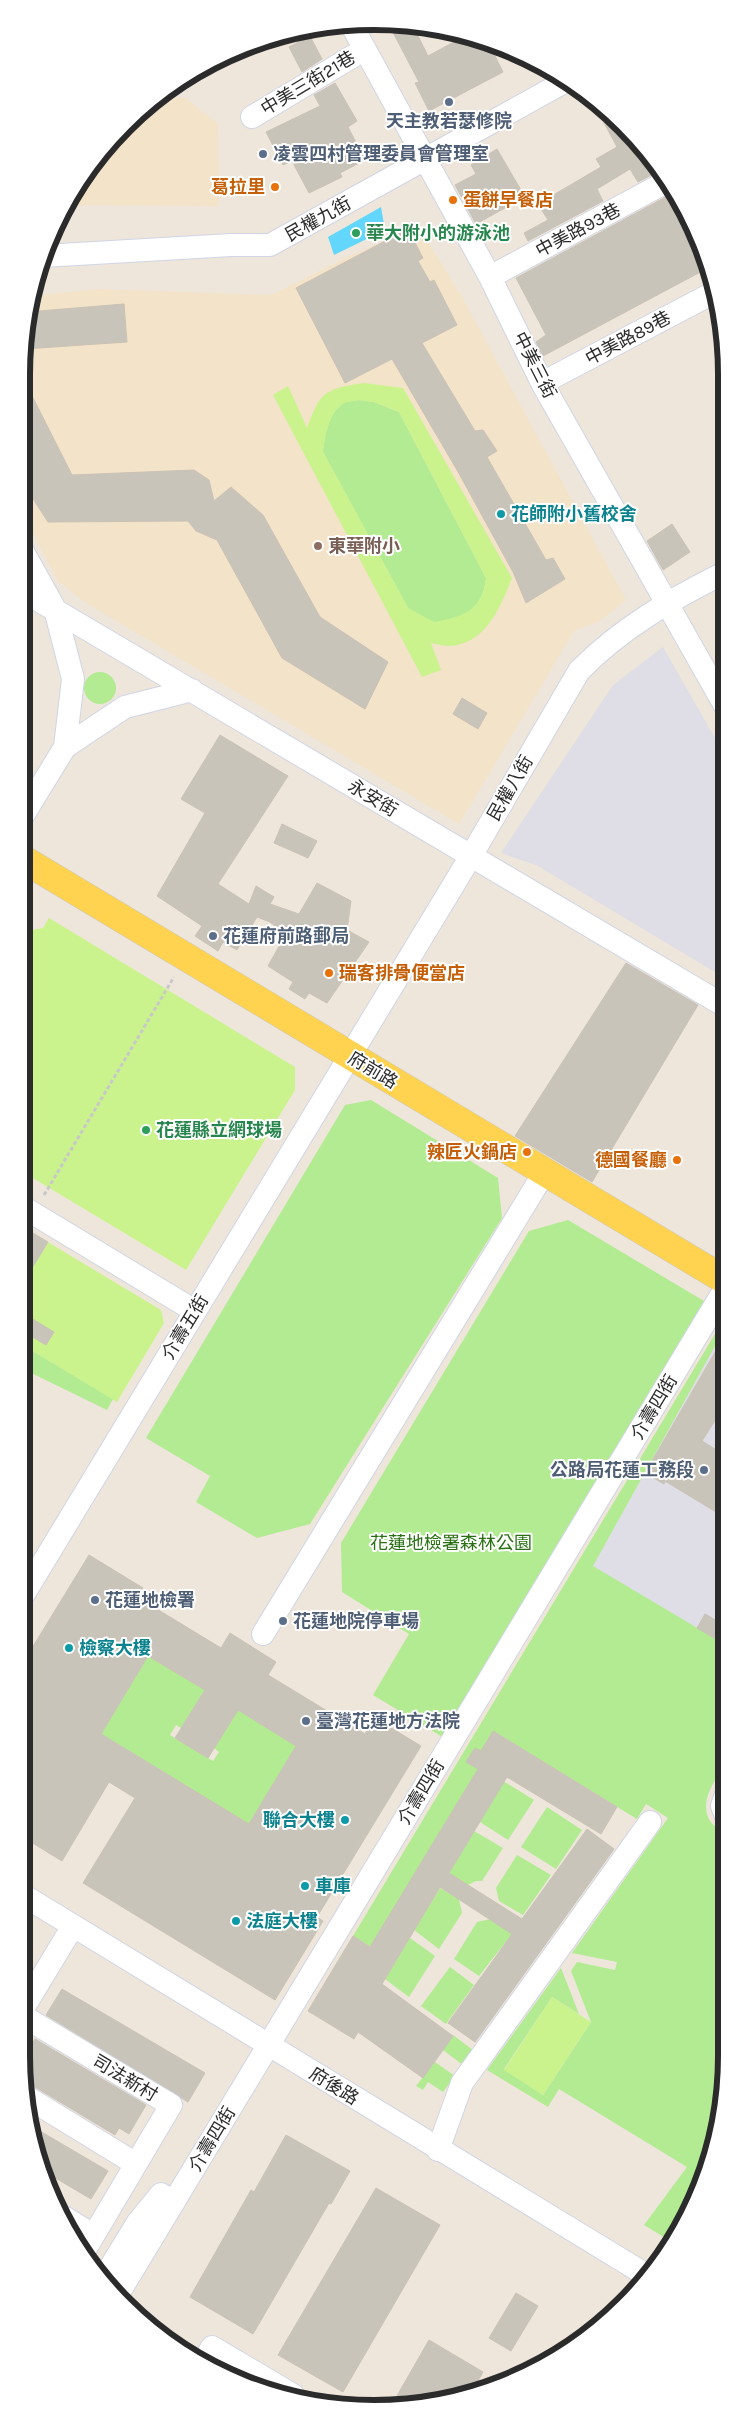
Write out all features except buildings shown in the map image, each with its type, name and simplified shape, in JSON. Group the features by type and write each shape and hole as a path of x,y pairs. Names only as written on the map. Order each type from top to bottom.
{"main road":[{"name":"府前路","path":"30,863 718,1276"}],"street":[{"name":"中美三街","path":"355,31 490,277 542,383 668,601 718,693"},
{"name":"中美三街21巷","path":"252,117 365,49"},
{"name":"民權九街","path":"51,256 270,245 560,85"},
{"name":"中美路93巷","path":"490,277 661,185"},
{"name":"中美路89巷","path":"542,383 708,295"},
{"path":"30,565 54,609 73,679 65,746 30,804"},
{"name":"民權八街","path":"349,1055 471,856 579,671 597,653 668,601 718,576"},
{"name":"永安街","path":"30,595 718,1002"},
{"path":"65,746 125,707 192,690"},
{"name":"介壽五街","path":"30,1584 349,1055"},
{"path":"263,1634 544,1173"},
{"path":"30,1211 195,1311"},
{"name":"介壽四街","path":"121,2289 718,1301"},
{"path":"438,2150 462,2083 650,1822"},
{"name":"府後路","path":"30,1900 438,2150 641,2272"},
{"name":"司法新村","path":"30,1998 73,1926"},
{"name":"司法新村","path":"30,2019 171,2105 89,2242 78,2231"},
{"path":"33,2101 136,2164"},
{"path":"107,2273 138,2222 161,2194 174,2202"},
{"path":"207,2357 212,2347 279,2386"}],"path":[{"path":"30,1204 186,957"}],"shaded area":[{"path":"170,97 186,98 218,124 219,206 74,205 115,147 147,115"},
{"name":"東華附小","path":"418,226 461,295 626,600 598,622 574,631 459,824 86,603 58,581 30,527 30,374 33,329 40,295 97,289 272,295 343,259"},
{"path":"663,647 718,743 718,974 536,865 501,853 613,685"},
{"name":"公路局花蓮工務段","path":"718,1341 718,1640 592,1566"}],"green space":[{"path":"364,383 403,388 512,578 497,611 483,631 463,644 450,646 431,643 441,670 422,677 273,395 288,386 307,428 316,407 325,394 332,390","holes":["351,401 374,402 399,412 486,578 480,598 475,605 462,615 434,622 408,608 323,452 328,426 338,408"]},
{"path":"359,400 374,402 399,412 486,578 484,589 476,605 463,615 434,623 408,608 323,452 328,426 334,413 343,403"},
{"path":"100,672 106,673 111,677 115,682 115,694 111,699 106,703 100,704 94,703 89,699 85,694 84,688 85,682 89,677 94,673"},
{"name":"花蓮縣立網球場","path":"49,918 295,1067 295,1090 186,1270 30,1176 30,930 43,928"},
{"path":"371,1100 498,1178 502,1218 310,1524 257,1538 196,1502 210,1476 146,1438 345,1105"},
{"name":"花蓮地檢署森林公園","path":"568,1220 704,1301 444,1738 373,1695 409,1634 342,1592 341,1543 529,1231"},
{"path":"30,1231 161,1310 164,1323 117,1402 30,1349"},
{"path":"715,1334 718,1336 718,1341 593,1566 718,1640 718,1776 709,1792 706,1807 711,1823 718,1828 718,2056 715,2101 700,2167 683,2208 666,2238 644,2225 687,2167 559,2089 548,2107 487,2070 561,1968 579,2014 552,1997 504,2069 543,2095 591,2022 571,1971 577,1962 615,1970 617,1962 572,1953 668,1818 646,1804 637,1819 493,1731 486,1742 486,1755 475,1748 466,1762 478,1769 372,1945 388,1958 353,1936"},
{"path":"30,1349 113,1399 107,1410 30,1372"},
{"path":"148,1656 205,1690 181,1728 176,1725 170,1735 213,1761 219,1752 214,1748 238,1710 296,1746 249,1824 101,1734"},
{"path":"503,1781 534,1800 508,1840 480,1822"},
{"path":"547,1807 582,1830 556,1869 521,1847"},
{"path":"474,1831 503,1848 482,1881 476,1881 468,1885 449,1873"},
{"path":"517,1855 551,1875 523,1915 499,1901 496,1888"},
{"path":"440,1888 459,1899 462,1913 439,1949 414,1930"},
{"path":"491,1919 512,1934 479,1976 454,1959 477,1922"},
{"path":"410,1938 435,1956 409,1997 385,1979"},
{"path":"450,1967 474,1985 446,2024 421,2006"},
{"path":"552,1997 591,2022 543,2095 504,2070"},
{"path":"453,2035 473,2050 463,2065 443,2050"},
{"path":"435,2062 455,2076 443,2092 428,2082 423,2090 416,2086"}],"water":[{"name":"華大附小的游泳池","path":"381,207 385,230 334,255 328,237"}],"place":[{"name":"天主教若瑟修院","path":"449,102"},
{"name":"凌雲四村管理委員會管理室","path":"263,154"},
{"name":"葛拉里","path":"275,187"},
{"name":"蛋餅早餐店","path":"453,200"},
{"name":"華大附小的游泳池","path":"356,233"},
{"name":"花師附小舊校舍","path":"501,514"},
{"name":"東華附小","path":"318,546"},
{"name":"花蓮府前路郵局","path":"213,936"},
{"name":"瑞客排骨便當店","path":"329,973"},
{"name":"花蓮縣立網球場","path":"146,1130"},
{"name":"辣匠火鍋店","path":"527,1152"},
{"name":"德國餐廳","path":"677,1160"},
{"name":"公路局花蓮工務段","path":"704,1470"},
{"name":"花蓮地檢署","path":"95,1600"},
{"name":"花蓮地院停車場","path":"283,1621"},
{"name":"檢察大樓","path":"69,1648"},
{"name":"臺灣花蓮地方法院","path":"306,1721"},
{"name":"聯合大樓","path":"345,1820"},
{"name":"車庫","path":"305,1886"},
{"name":"法庭大樓","path":"236,1921"}]}
